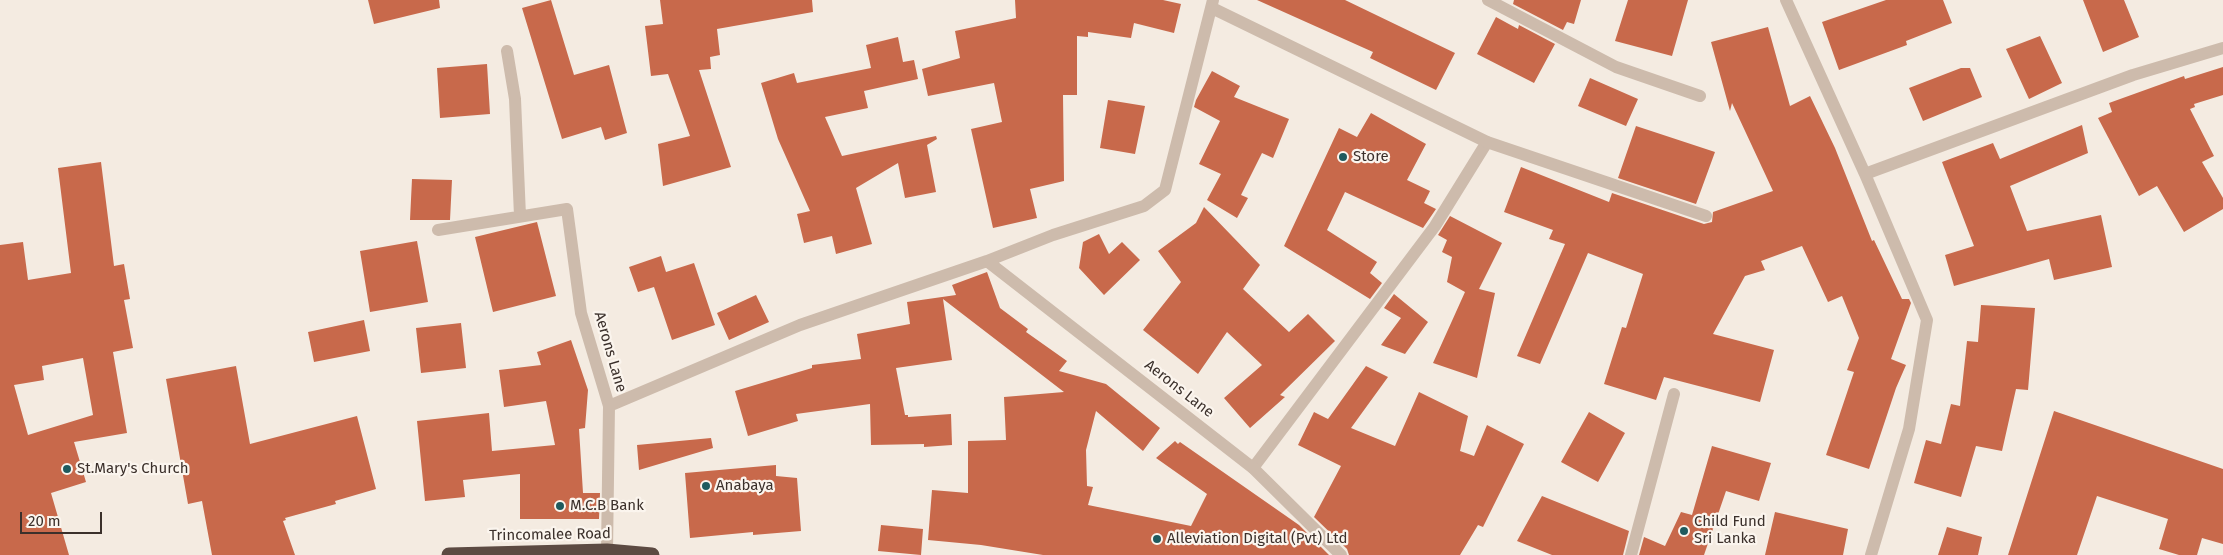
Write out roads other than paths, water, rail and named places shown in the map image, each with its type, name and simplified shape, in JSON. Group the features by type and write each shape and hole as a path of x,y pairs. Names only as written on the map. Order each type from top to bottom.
{"highway":[{"name":"Trincomalee Road","path":"449,555 607,551 652,555"}],"street":[{"path":"1488,0 1616,67 1700,96"},
{"path":"1786,0 1866,174 1927,320 1908,429 1871,555"},
{"path":"609,406 800,325 987,261 1053,235 1144,206 1166,190 1212,4 1488,142 1706,216"},
{"path":"1866,174 2134,75 2223,48"},
{"path":"507,51 515,99 520,216"},
{"path":"1253,468 1435,226 1488,142"},
{"name":"Aerons Lane","path":"438,230 567,209 581,313 609,406 607,551"},
{"name":"Aerons Lane","path":"987,261 1253,468 1341,555"},
{"path":"1631,555 1674,394"}],"place":[{"name":"Store","path":"1343,157"},
{"name":"St.Mary's Church","path":"67,469"},
{"name":"Anabaya","path":"706,486"},
{"name":"M.C.B Bank","path":"560,506"},
{"name":"Child Fund Sri Lanka","path":"1684,531"},
{"name":"Alleviation Digital (Pvt) Ltd","path":"1157,539"}]}
